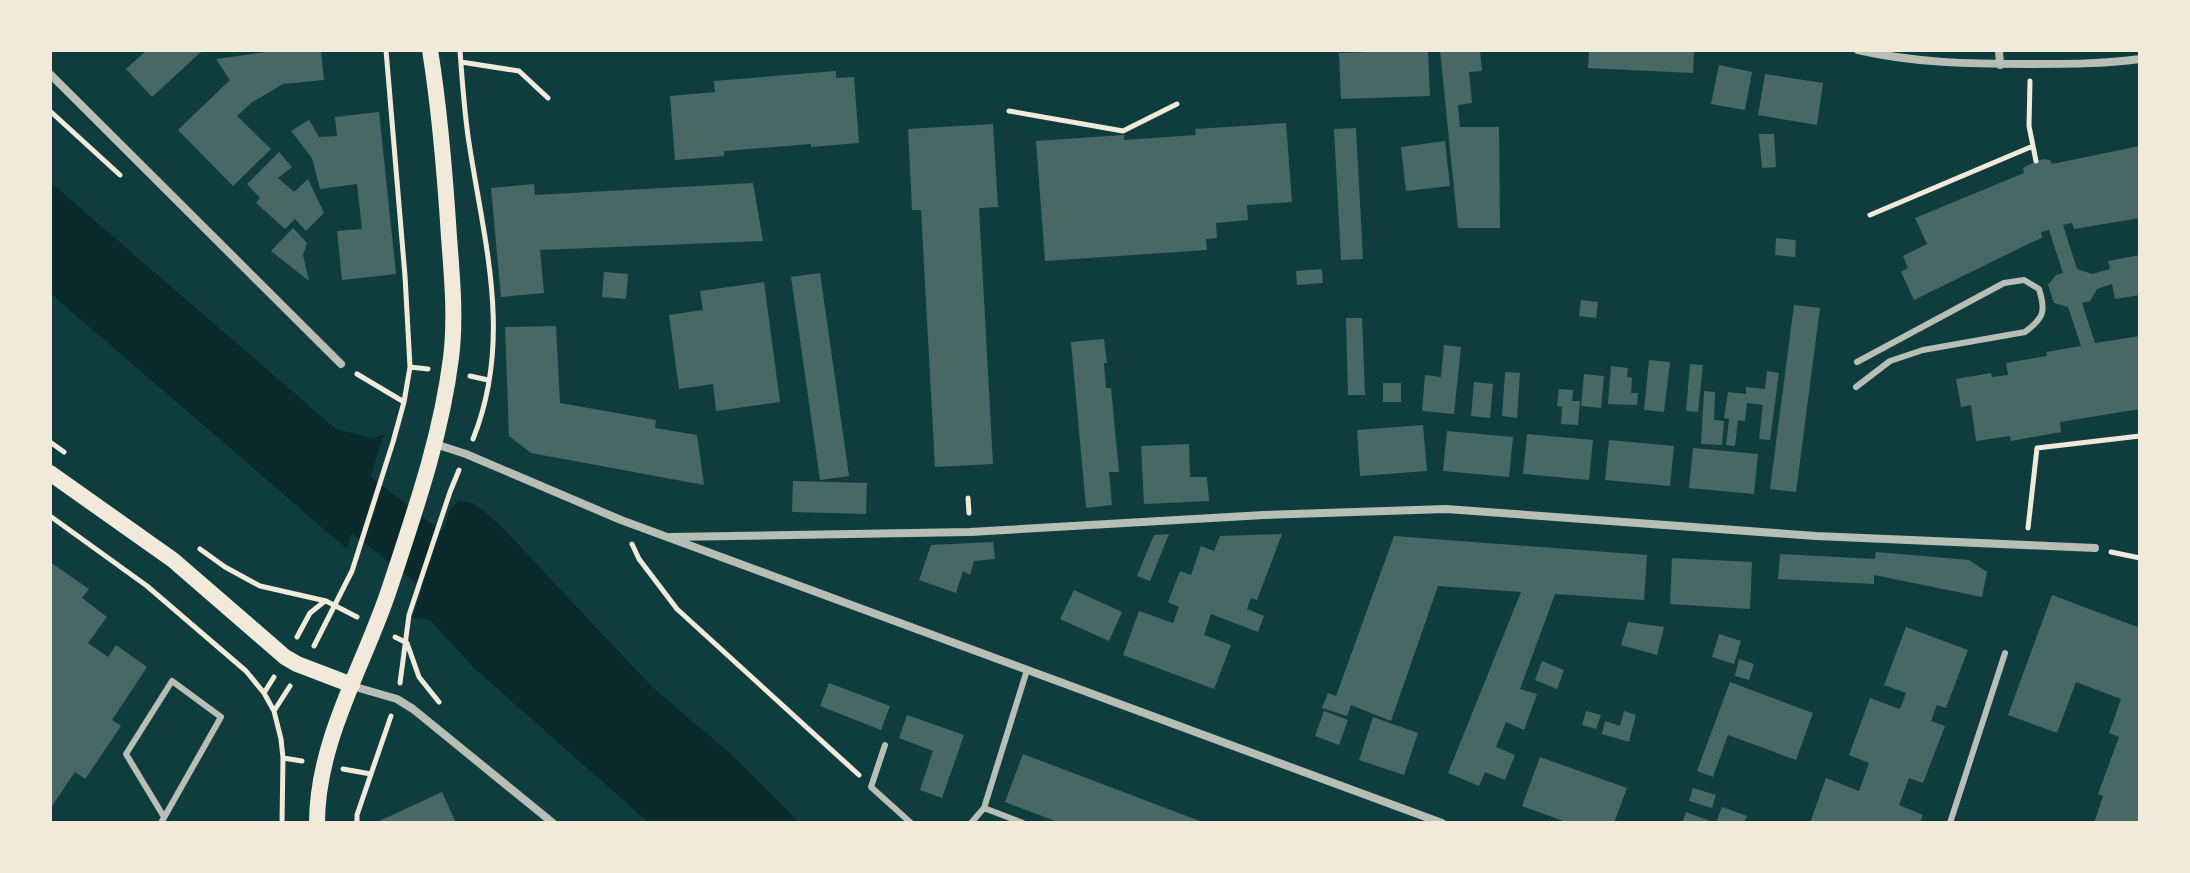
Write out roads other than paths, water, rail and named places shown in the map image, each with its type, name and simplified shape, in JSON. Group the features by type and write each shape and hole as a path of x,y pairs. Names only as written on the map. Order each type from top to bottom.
{"main road":[{"path":"317,823 320,786 336,725 376,627 427,473 451,356 453,314 444,152 430,50"},
{"path":"50,473 173,560 285,657 352,685"}],"street":[{"path":"1858,50 1917,60 2000,65 2140,59"},
{"path":"1999,50 2000,65"},
{"path":"50,74 341,364"},
{"path":"435,444 466,454 621,520 1442,823"},
{"path":"670,537 970,532 1264,515 1446,509 1816,536 2095,548"},
{"path":"352,685 397,699 413,709 553,823"}],"lane":[{"path":"1856,387 1890,361 1923,350 2025,332 2039,322 2042,314 2044,307 2039,289 2024,280 2004,283 1857,362"},
{"path":"1950,823 2005,653"},
{"path":"971,823 984,808 1027,670"},
{"path":"172,681 221,717 162,820 126,754 172,681"},
{"path":"885,745 871,787 911,823"},
{"path":"984,808 1023,823"}],"water":[{"path":"50,182 336,429 370,438 384,435 347,549 50,293"},
{"path":"459,500 475,504 500,525 652,687 733,756 800,823 649,823 473,667 430,620 412,618 450,509"}],"waterway":[{"path":"304,455 346,493 488,603"}]}
